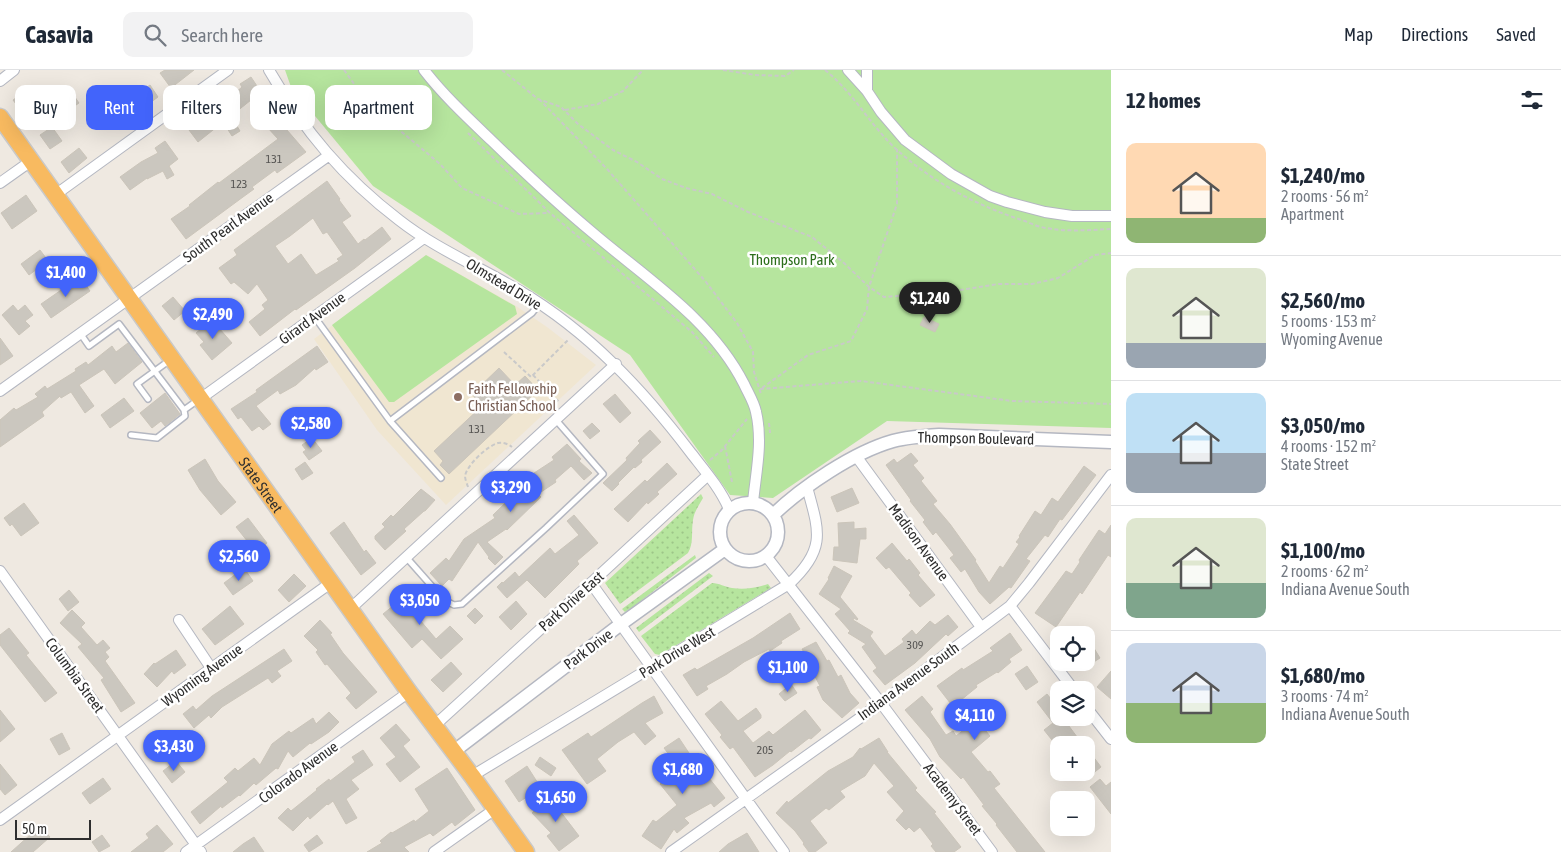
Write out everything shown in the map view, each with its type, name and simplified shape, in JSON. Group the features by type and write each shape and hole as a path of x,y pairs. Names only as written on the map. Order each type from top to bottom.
{"highway":[{"name":"State Street","path":"0,117 409,692 526,852"}],"street":[{"path":"0,81 14,70"},
{"path":"55,194 228,70"},
{"name":"Olmstead Drive","path":"269,70 286,99 328,156 366,194 400,222 424,238 539,304 561,319 616,364 645,396 705,471 723,495 729,509"},
{"path":"424,70 475,125 530,178 593,234 660,288 715,340 739,374 756,412 759,450 753,502"},
{"path":"848,70 868,90 881,112 905,140 951,174 990,196 1045,212 1072,216 1111,216"},
{"path":"866,70 868,90"},
{"name":"South Pearl Avenue","path":"0,391 328,156"},
{"path":"0,183 31,161"},
{"name":"Girard Avenue","path":"200,399 424,238"},
{"path":"350,609 616,364"},
{"name":"Thompson Boulevard","path":"773,515 807,487 856,456 893,441 938,435 1111,442"},
{"name":"Madison Avenue","path":"856,456 981,627"},
{"name":"Park Drive East","path":"434,726 591,584 705,471"},
{"name":"Indiana Avenue South","path":"671,852 881,702 1010,606 1111,475"},
{"name":"Park Drive West","path":"472,776 789,584 802,572 812,557 817,541 818,527 807,487"},
{"path":"744,502 753,502 768,509 773,515 777,523 777,541 773,549 766,556 758,560 740,560 731,556 721,542 720,524 723,516 729,509 744,502"},
{"name":"Park Drive","path":"453,752 621,624 725,549"},
{"name":"Academy Street","path":"766,556 881,702 992,852"},
{"name":"Columbia Street","path":"0,571 199,848"},
{"name":"Wyoming Avenue","path":"0,820 332,582"},
{"path":"591,584 784,852"},
{"path":"1010,606 1067,681"},
{"path":"179,620 211,668"},
{"name":"Colorado Avenue","path":"186,852 199,848 409,692"},
{"path":"1095,719 1111,739"},
{"path":"434,852 495,809"}],"lane":[{"path":"390,420 532,313 539,304"},
{"path":"314,316 390,420 441,478"},
{"path":"95,322 105,334"},
{"path":"80,333 89,346 119,324 184,410 185,416 157,438 131,435"},
{"path":"148,399 137,384 172,358"},
{"path":"184,410 200,399"},
{"path":"406,557 444,600 454,605 462,604 546,528 603,474 556,419"}],"path":[{"path":"344,70 357,88 397,128 440,164 462,188 519,214 550,212"},
{"path":"502,70 538,99 607,170 706,282 738,323 753,352 754,372 762,396"},
{"path":"565,110 598,104 623,91 643,70"},
{"path":"723,70 755,75 785,76 794,70"},
{"path":"538,99 562,107 578,124 613,150 638,162 662,179 686,188 712,194 748,212 812,237 844,263 868,287 884,297 948,292 998,284 1032,284 1058,278 1095,255 1111,253"},
{"path":"464,129 550,212 692,332 716,360"},
{"path":"760,389 808,355 851,341 867,309 868,287 897,204 896,149"},
{"path":"533,375 569,340"},
{"path":"504,352 531,377 533,375 559,403"},
{"path":"760,389 861,381 1012,401 1111,404"},
{"path":"746,414 749,428"},
{"path":"705,471 747,419"},
{"path":"768,419 769,436"},
{"path":"468,488 465,477 469,468 481,453 498,443 507,443 512,446"},
{"path":"725,446 732,482"}],"shaded area":[{"name":"Faith Fellowship Christian School","path":"426,255 516,306 596,365 446,505 377,430 314,339"}],"green space":[{"name":"Thompson Park","path":"285,70 1111,70 1111,428 887,421 773,498 730,495 630,355 373,186 327,130 432,130 432,85 325,85 325,128 315,116 315,85 290,85"},
{"path":"426,255 515,306 517,314 394,402 389,402 332,325"},
{"path":"701,494 703,498 692,524 692,541 688,553 620,604 605,583"},
{"path":"695,555 696,558 633,607 625,612 622,609"},
{"path":"709,573 713,576 639,632 636,628"},
{"path":"712,583 741,589 768,584 771,588 660,655 655,654 641,636"}],"building":[{"path":"165,70 194,70 175,85 169,85 160,73"},
{"path":"251,77 256,85 250,85 250,101 240,109 240,89 242,87 240,84"},
{"path":"153,90 158,97 153,101"},
{"path":"48,130 54,130 62,141 50,149 40,135"},
{"path":"189,130 213,130 198,142"},
{"path":"228,130 239,130 240,131 232,136"},
{"path":"270,130 287,130 306,152 277,173 275,170 252,187 254,189 186,239 171,219 278,139"},
{"path":"165,141 178,159 169,166 174,175 167,179 163,171 147,178 130,190 120,177 158,153 155,148"},
{"path":"79,148 87,158 69,173 61,162"},
{"path":"327,181 351,216 342,222 358,244 382,227 391,239 355,268 295,309 260,336 249,322 265,309 262,305 268,300 257,284 248,294 234,282 231,284 219,268 237,255 234,250","holes":["313,218 323,234 327,232 343,255 337,259 339,261 316,275 301,254 288,264 275,246"]},
{"path":"26,195 37,211 12,229 1,213"},
{"path":"40,250 52,266 40,274 37,269 29,275 21,264"},
{"path":"80,277 90,291 51,318 41,304"},
{"path":"173,297 185,311 174,320 162,306"},
{"path":"13,305 18,311 25,305 33,315 25,321 30,326 19,335 2,315"},
{"path":"924,317 939,324 935,332 920,325"},
{"path":"212,320 232,343 212,360 200,345 204,342 196,333"},
{"path":"0,338 13,356 0,365"},
{"path":"128,343 142,362 115,384 104,369 79,385 94,406 85,413 71,392 61,398 60,396 42,412 44,416 0,447 0,420 14,408 16,410 38,397 35,394 45,386 47,389 76,371 75,369 86,362 88,365 112,346 116,352"},
{"path":"317,346 328,362 316,370 315,368 296,385 280,394 278,390 256,406 271,424 263,430 259,426 252,431 241,417 238,419 231,409 257,392 256,390"},
{"path":"499,368 515,385 525,376 538,390 449,474 440,465 443,461 434,451 482,406 472,394"},
{"path":"165,393 180,414 165,426 161,421 152,428 140,413"},
{"path":"615,394 631,413 620,423 603,404"},
{"path":"124,398 134,411 110,428 101,415"},
{"path":"592,423 600,431 590,439 583,431"},
{"path":"650,430 661,442 612,491 603,483 627,460 626,458 640,443 638,441"},
{"path":"312,438 322,451 309,460 303,452 306,450 302,445"},
{"path":"567,444 581,459 579,461 592,473 584,480 571,466 555,480 556,482 538,494 541,497 507,530 487,542 503,557 495,565 478,542 452,581 449,579 442,586 430,573 446,558 449,561 464,539 495,518 493,515 532,477 531,475 554,460 552,457"},
{"path":"911,453 918,461 913,465 924,478 921,481 937,501 933,504 976,560 989,583 1000,566 1003,568 1019,544 1016,542 1035,511 1041,515 1052,498 1058,502 1084,466 1096,475 1062,520 1060,519 1048,537 1045,535 1026,559 1030,561 1011,588 1009,587 990,604 979,592 965,569 961,572 950,558 954,555 936,532 933,535 923,522 925,520 886,465 894,459 897,463"},
{"path":"205,459 218,481 236,502 221,515 200,490 188,470"},
{"path":"305,462 313,473 302,480 295,469"},
{"path":"667,463 677,474 657,492 659,494 648,504 647,502 628,522 614,509 645,480 647,482"},
{"path":"852,488 859,503 837,512 831,497"},
{"path":"421,489 435,500 385,550 375,539 375,536 385,527 382,524 391,515 393,517"},
{"path":"24,503 39,523 21,536 12,524 10,526 4,518"},
{"path":"574,515 598,543 577,561 579,564 545,598 527,580 507,598 497,587 502,582 515,572 519,577 550,548 555,554 579,535 567,521"},
{"path":"248,518 267,543 256,552 236,527"},
{"path":"344,522 364,552 366,550 376,563 361,575 330,533"},
{"path":"854,522 854,529 866,528 866,539 860,539 857,563 833,560 834,547 839,547 838,523"},
{"path":"1111,525 1111,557 1108,555 1082,594 1080,592 1057,626 1035,613 1066,571 1072,574 1099,530 1105,534"},
{"path":"892,543 907,561 909,559 920,573 918,575 935,595 920,607 889,567 886,569 876,558"},
{"path":"834,566 852,576 840,597 858,619 854,618 853,620 873,632 870,636 885,656 904,642 902,639 912,630 916,635 930,621 935,625 948,615 958,627 948,636 946,634 915,663 885,685 873,671 877,668 862,647 866,644 848,633 850,631 835,614 841,609 819,594 829,579"},
{"path":"244,568 253,581 233,595 224,583"},
{"path":"294,574 306,586 289,602 278,590"},
{"path":"69,590 79,602 68,611 59,599"},
{"path":"424,590 431,599 414,613 436,639 450,626 463,639 441,659 422,639 412,648 383,614 405,596 410,602"},
{"path":"516,601 527,614 511,630 499,617"},
{"path":"230,606 244,624 215,645 202,629"},
{"path":"475,608 483,616 475,624 467,616"},
{"path":"72,610 85,623 81,627 97,645 103,640 110,648 105,652 109,657 105,661 135,703 121,712 101,680 104,678 78,647 82,644 60,623"},
{"path":"790,613 800,629 781,641 782,643 770,651 769,649 744,662 706,686 708,689 697,696 683,675 695,668 697,670 753,638"},
{"path":"320,620 332,633 330,634 343,653 377,692 356,709 346,698 351,693 327,664 325,665 316,652 318,650 304,636"},
{"path":"9,628 29,653 26,655 57,693 45,702 0,645 0,635"},
{"path":"1010,633 1022,650 1009,659 1011,662 998,673 976,685 977,687 961,700 990,736 971,752 1000,784 994,788 1045,852 1017,852 982,806 984,805 963,777 961,779 940,757 930,739 905,710 922,696 933,709 930,712 946,735 953,731 956,736 970,725 937,686 962,668 963,670 993,651 990,648"},
{"path":"816,642 838,677 841,675 850,693 859,703 842,718 823,700 817,687 820,686 811,669 813,668 802,649"},
{"path":"284,649 292,661 277,671 281,676 272,683 268,678 222,707 211,718 209,715 194,728 183,714 193,706 196,710 212,696"},
{"path":"176,650 186,665 174,674 172,671 157,687 144,674 154,663"},
{"path":"1095,650 1100,658 1095,661"},
{"path":"451,662 462,674 443,692 431,680"},
{"path":"1027,666 1038,682 1026,690 1015,674"},
{"path":"1111,671 1111,699 1097,687"},
{"path":"791,684 797,693 785,701 779,694"},
{"path":"1047,694 1050,698 1050,719 1037,702"},
{"path":"654,696 663,713 645,723 656,736 645,745 634,732 618,742 597,759 606,771 587,784 562,750 588,733 591,737"},
{"path":"721,701 738,721 756,708 761,718 743,731 753,743 769,731 773,735 805,710 821,730 811,739 809,738 755,777 733,747 730,749 720,737 722,735 705,714"},
{"path":"0,710 15,729 0,742"},
{"path":"329,712 339,722 329,732 310,743 293,757 288,751 278,769 276,768 256,785 254,783 240,796 222,808 221,806 200,824 191,812 228,782 224,778 235,768 238,771 254,758 260,765 272,744 289,731 291,733 313,718 316,724"},
{"path":"396,724 410,740 403,746 420,767 400,782 386,764 396,757 380,738"},
{"path":"1050,725 1069,726 1076,736 1050,738 1044,730"},
{"path":"187,732 200,748 190,757 177,741"},
{"path":"62,733 70,749 59,755 50,739"},
{"path":"159,736 167,748 157,754 149,743"},
{"path":"679,738 725,798 714,807 711,803 684,818 689,823 677,833 674,829 661,849 642,836 653,820 656,822 677,805 660,784 679,768 664,748"},
{"path":"879,738 887,752 917,788 915,790 936,812 934,813 961,847 954,852 936,852 931,846 933,844 920,827 914,832 909,827 906,830 896,820 904,811 887,792 894,786 874,763 865,776 840,791 845,797 829,810 826,808 810,821 827,843 815,852 809,852 795,831 776,813 787,801 788,803 828,771 853,757 860,748"},
{"path":"363,750 373,765 351,780 359,789 346,799 357,818 346,824 333,801 310,819 308,816 293,831 278,818 288,808 291,811 329,779 330,781 355,762 352,757"},
{"path":"540,757 556,768 551,776 535,765"},
{"path":"1095,759 1101,767 1095,772"},
{"path":"176,761 185,772 172,783 163,771"},
{"path":"0,764 17,785 5,795 0,789"},
{"path":"527,766 541,788 519,802 505,781"},
{"path":"447,768 475,810 455,826 452,822 433,836 430,833 404,847 409,852 367,852 382,843 380,841 391,832 414,820 415,822 429,811 415,789"},
{"path":"103,778 111,789 90,804 82,793"},
{"path":"1100,779 1106,786 1111,782 1111,814 1095,791 1090,787"},
{"path":"553,794 565,807 560,811 579,836 559,851 547,836 551,833 532,813"},
{"path":"157,825 173,844 163,852 131,852 149,838 146,834"},
{"path":"40,826 50,837 33,852 11,852"},
{"path":"747,833 759,852 719,852 728,844"},
{"path":"102,835 110,846 99,852 92,842"},
{"path":"317,835 323,843 309,852 304,845"},
{"path":"254,837 264,852 233,852 243,844"}],"place":[{"name":"Faith Fellowship Christian School","path":"458,397"}]}
